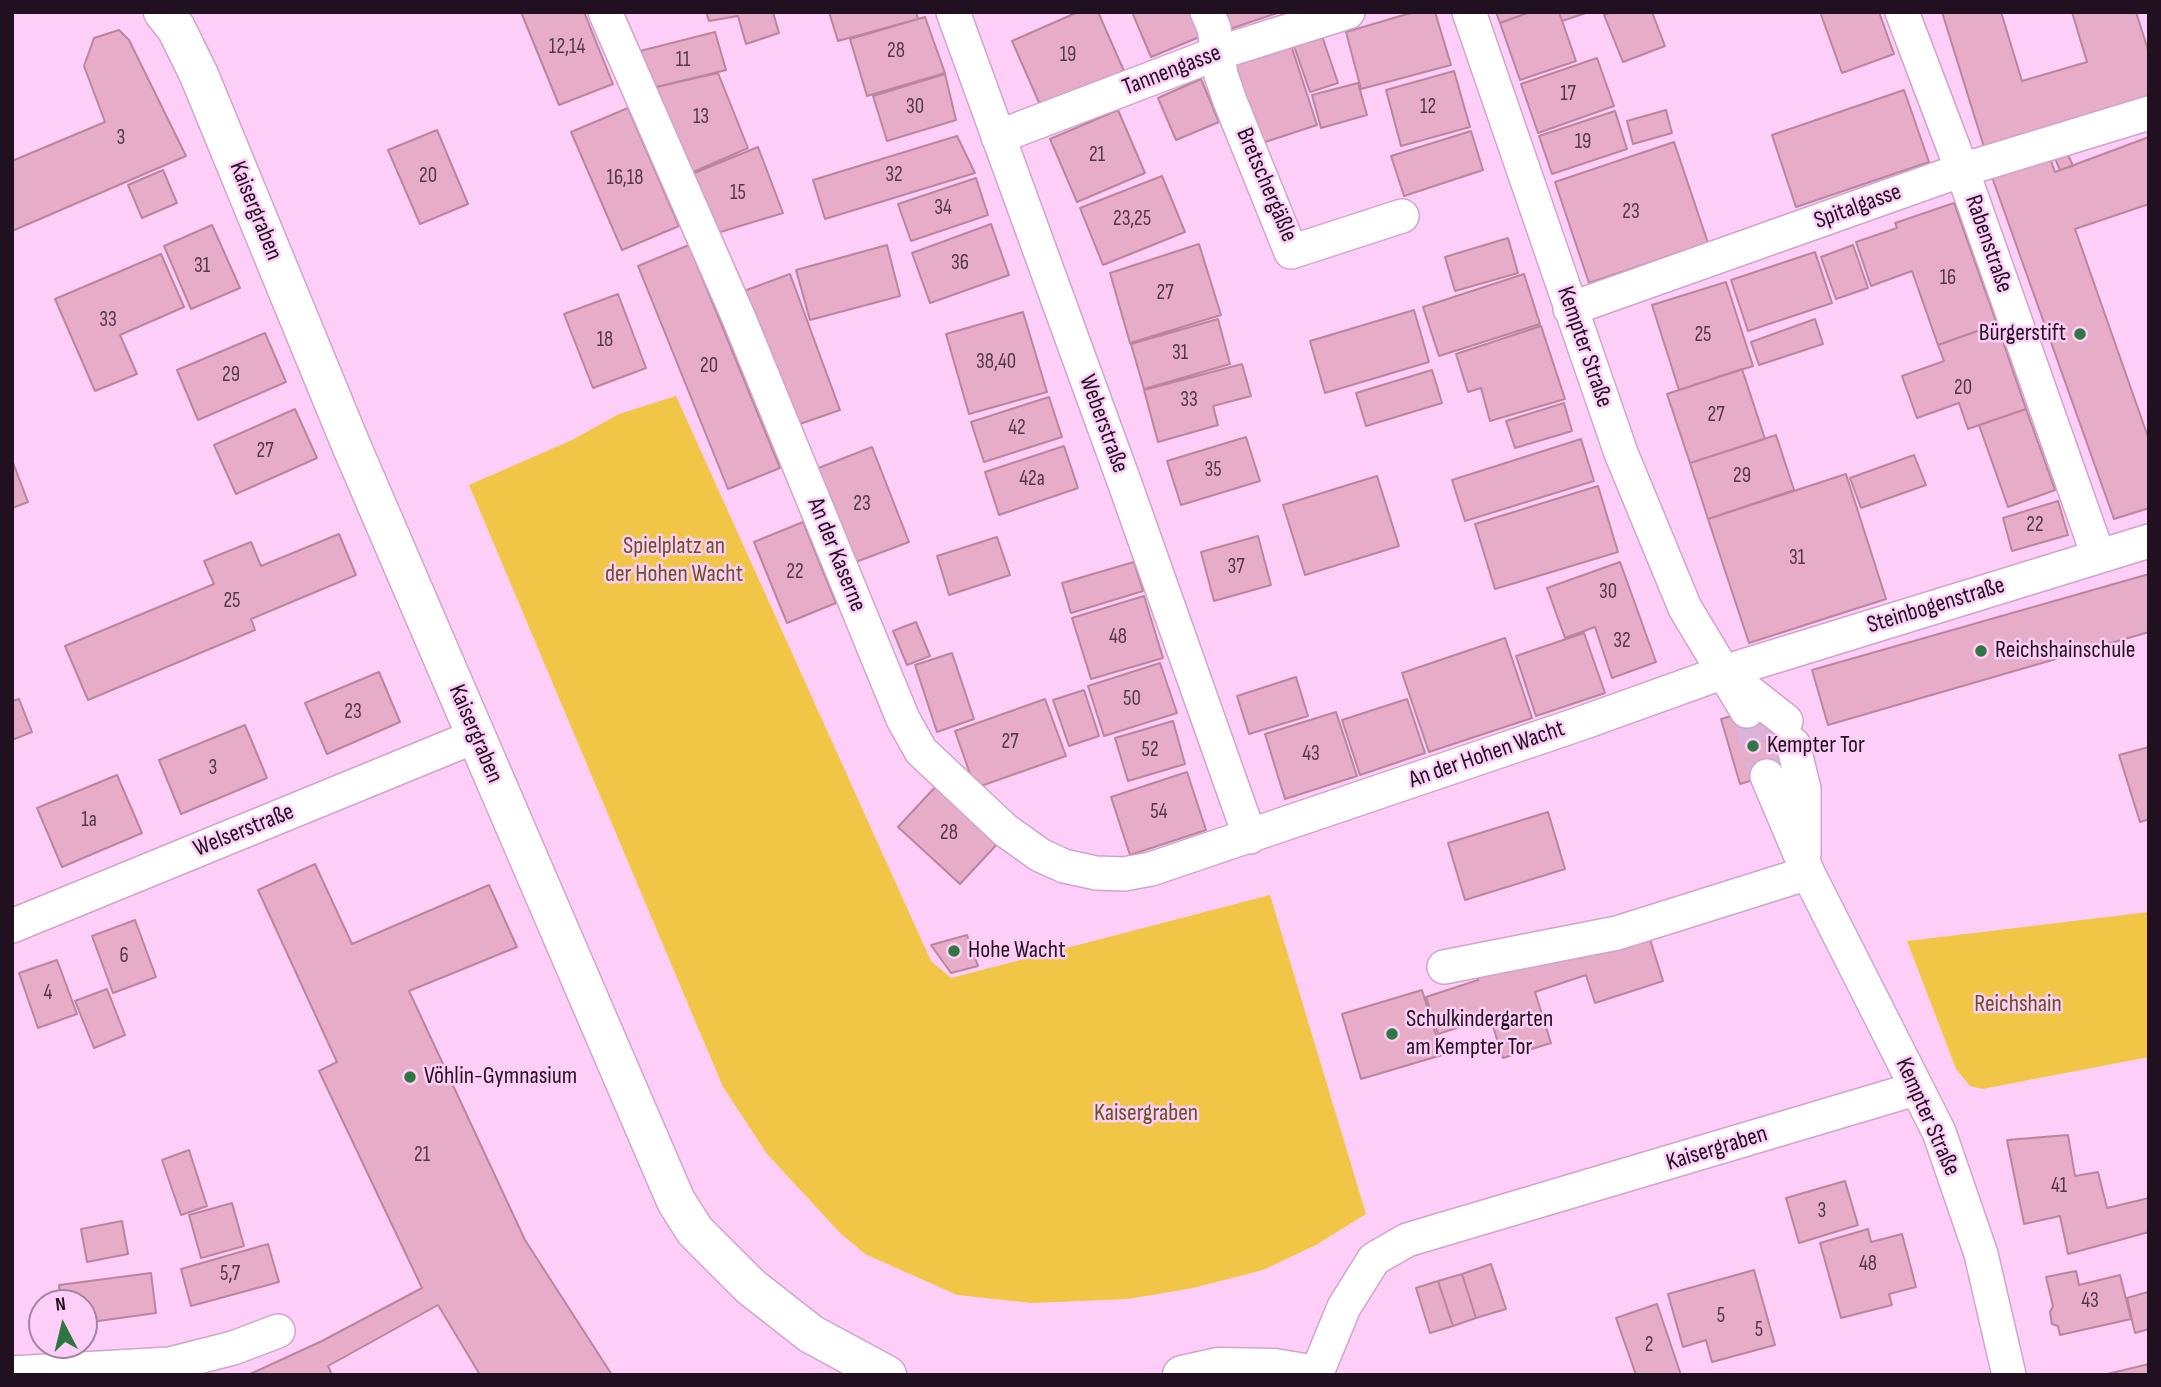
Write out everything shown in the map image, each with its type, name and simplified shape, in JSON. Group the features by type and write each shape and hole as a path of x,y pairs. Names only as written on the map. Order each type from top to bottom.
{"street":[{"name":"Kaisergraben","path":"163,12 176,28 199,75 351,445 676,1201 695,1231 751,1287 811,1334 887,1375"},
{"name":"An der Kaserne","path":"605,12 738,316 887,682 921,751 1005,830 1040,855 1064,866 1096,873 1124,874 1151,869 1250,837"},
{"name":"Weberstraße","path":"953,12 1250,837"},
{"name":"Bretschergäßle","path":"1207,12 1214,27 1230,102 1291,251 1402,216"},
{"name":"Tannengasse","path":"998,137 1218,53 1348,12"},
{"name":"Kempter Straße","path":"1469,12 1621,453 1685,608 1747,711"},
{"name":"Rabenstraße","path":"1902,12 1962,170 2098,555"},
{"name":"Spitalgasse","path":"1570,309 1962,170 2149,113"},
{"name":"Steinbogenstraße","path":"1724,672 2149,541"},
{"name":"An der Hohen Wacht","path":"1250,837 1724,672"},
{"name":"Kempter Straße","path":"1724,672 1789,733 1804,789 1806,868"},
{"name":"Welserstraße","path":"12,926 476,736"},
{"name":"Kempter Straße","path":"1767,776 1806,868 1939,1132 1982,1254 2009,1375"},
{"path":"1444,967 1617,933 1806,868"},
{"name":"Kaisergraben","path":"1182,1375 1217,1367 1274,1368 1316,1375 1344,1307 1374,1259 1407,1240 1915,1089"},
{"path":"12,1373 170,1369 278,1331"}],"green space":[{"name":"Kaisergraben","path":"676,396 931,961 951,978 1270,895 1366,1214 1316,1245 1263,1270 1193,1288 1128,1299 1032,1303 957,1295 865,1254 841,1234 767,1154 723,1087 469,485 572,440 619,414"},
{"name":"Reichshain","path":"2149,912 2149,1057 1982,1089 1970,1086 1956,1069 1907,941"}],"building":[{"path":"521,12 584,12 613,84 559,105"},
{"path":"706,12 773,12 779,33 746,44 738,16 709,21"},
{"path":"829,12 916,12 918,19 838,41"},
{"path":"1078,12 1098,12 1124,71 1041,107 1012,41"},
{"path":"1132,12 1200,12 1209,33 1151,57"},
{"path":"1222,12 1280,12 1227,30"},
{"path":"1414,12 1435,12 1451,65 1361,89 1346,32"},
{"path":"1496,12 1530,12 1500,23"},
{"path":"1530,12 1559,12 1576,61 1520,80 1500,23"},
{"path":"1559,12 1589,12 1562,21"},
{"path":"1611,12 1652,12 1665,46 1623,62 1604,15"},
{"path":"1820,12 1879,12 1894,54 1842,73"},
{"path":"1942,12 2001,12 2022,81 2087,62 2072,12 2136,12 2149,53 2149,96 1984,147"},
{"path":"925,17 945,73 867,96 850,39"},
{"path":"119,30 129,40 186,156 12,231 12,161 105,122 84,66 94,38"},
{"path":"715,32 726,70 652,88 640,51"},
{"path":"1321,33 1338,83 1310,92 1293,43"},
{"path":"1291,45 1317,125 1253,146 1227,67"},
{"path":"1597,58 1614,106 1538,133 1521,84"},
{"path":"1454,71 1470,127 1401,146 1386,90"},
{"path":"718,73 748,148 691,173 652,88"},
{"path":"945,74 956,120 887,141 873,96"},
{"path":"1201,79 1219,122 1176,140 1158,98"},
{"path":"1358,83 1367,115 1321,128 1312,95"},
{"path":"1904,90 1929,162 1796,207 1772,135"},
{"path":"628,108 679,226 622,250 571,132"},
{"path":"1118,110 1145,173 1077,202 1050,139"},
{"path":"1666,110 1672,133 1633,144 1627,121"},
{"path":"1615,111 1627,149 1552,174 1539,136"},
{"path":"2055,125 2073,166 2060,170 2042,129"},
{"path":"437,130 468,204 420,224 388,150"},
{"path":"1471,131 1483,170 1404,196 1391,156"},
{"path":"957,136 975,173 825,219 813,180"},
{"name":"Bürgerstift","path":"2149,137 2149,204 2075,229 2149,440 2149,508 2114,519 1992,177 2050,158 2055,172"},
{"path":"1674,142 1708,243 1589,283 1555,182"},
{"path":"758,147 783,213 717,233 692,174"},
{"path":"163,170 177,203 142,218 128,185"},
{"path":"1162,176 1185,232 1103,265 1080,208"},
{"path":"976,178 988,215 911,241 898,204"},
{"path":"1954,203 1997,324 1938,345 1912,271 1871,286 1856,242 1897,228 1895,223"},
{"path":"991,224 1009,275 930,303 912,253"},
{"path":"212,225 240,288 191,309 164,246"},
{"path":"1508,238 1518,273 1455,291 1445,257"},
{"path":"1199,244 1221,315 1130,343 1110,273"},
{"path":"689,245 780,468 728,489 638,266"},
{"path":"887,245 900,296 810,320 796,270"},
{"path":"1853,245 1868,288 1836,299 1821,257"},
{"path":"1815,252 1832,303 1748,331 1731,280"},
{"path":"161,254 184,307 120,335 137,374 95,391 55,299"},
{"path":"790,274 840,410 794,426 744,291"},
{"path":"1524,274 1540,324 1439,356 1423,307"},
{"path":"1726,282 1753,366 1679,390 1652,305"},
{"path":"618,294 646,368 593,388 564,314"},
{"path":"1414,310 1429,362 1325,393 1310,341"},
{"path":"1023,312 1047,392 969,414 946,334"},
{"path":"1218,319 1230,364 1144,389 1131,344"},
{"path":"1815,319 1823,344 1759,365 1751,342"},
{"path":"1997,324 2026,409 1968,429 1959,403 1917,418 1902,376 1944,361 1938,345"},
{"path":"1541,326 1565,399 1490,421 1481,388 1468,392 1456,354"},
{"path":"265,333 286,382 198,420 177,370"},
{"path":"1242,364 1251,396 1213,406 1218,425 1158,442 1144,390"},
{"path":"1742,369 1765,439 1690,463 1667,394"},
{"path":"1432,370 1442,403 1366,426 1356,393"},
{"path":"1049,397 1062,437 984,462 971,422"},
{"path":"1564,403 1572,431 1515,448 1506,421"},
{"path":"295,409 317,458 236,494 214,445"},
{"path":"2026,409 2055,490 2008,507 1979,425"},
{"path":"1776,435 1794,490 1708,519 1690,463"},
{"path":"1246,437 1260,481 1181,505 1167,461"},
{"path":"1581,439 1594,481 1465,521 1452,480"},
{"path":"1064,446 1078,488 999,515 985,472"},
{"path":"872,447 909,542 853,563 816,469"},
{"path":"1914,455 1926,485 1861,508 1850,478"},
{"path":"12,460 28,502 12,508"},
{"path":"1846,474 1886,599 1749,643 1708,519"},
{"path":"1377,476 1399,546 1305,575 1283,505"},
{"path":"1598,486 1618,552 1495,589 1475,524"},
{"path":"2058,501 2068,535 2012,551 2003,518"},
{"path":"803,522 836,603 787,623 754,542"},
{"path":"339,534 356,575 251,619 255,630 88,700 65,646 214,584 204,561 251,542 261,566"},
{"path":"1258,536 1271,585 1214,601 1201,552"},
{"path":"997,537 1010,575 949,595 937,556"},
{"path":"1134,562 1143,591 1071,613 1062,583"},
{"path":"1620,562 1656,662 1612,678 1595,627 1565,638 1547,588"},
{"name":"Reichshainschule","path":"2149,574 2149,632 1828,725 1812,670"},
{"path":"1144,596 1163,658 1091,679 1072,618"},
{"path":"916,622 930,656 907,665 893,631"},
{"path":"1584,633 1605,693 1536,716 1516,656"},
{"path":"1505,638 1532,718 1429,752 1402,673"},
{"path":"952,653 974,719 937,732 915,665"},
{"path":"1160,663 1177,713 1104,736 1088,686"},
{"path":"379,672 400,722 327,754 305,703"},
{"path":"1296,677 1308,716 1249,734 1237,696"},
{"path":"1084,690 1099,736 1069,746 1053,700"},
{"path":"19,699 32,732 12,740 12,701"},
{"path":"1045,699 1066,756 975,788 955,731"},
{"path":"1407,699 1425,753 1360,775 1342,720"},
{"name":"Kempter Tor","path":"1766,706 1785,770 1740,784 1721,719"},
{"path":"1336,712 1357,776 1285,799 1265,734"},
{"path":"1173,721 1185,764 1128,781 1115,738"},
{"path":"245,725 267,778 181,814 159,760"},
{"path":"2149,747 2149,819 2140,822 2119,755"},
{"path":"1187,772 1206,830 1130,855 1111,797"},
{"path":"117,775 142,833 62,867 37,808"},
{"path":"939,783 1000,841 960,884 898,827"},
{"path":"1548,812 1565,869 1465,900 1448,843"},
{"name":"Vöhlin-Gymnasium","path":"315,864 352,944 489,885 517,947 409,991 525,1240 612,1375 480,1375 438,1305 328,1366 332,1375 248,1375 322,1341 422,1288 319,1071 337,1062 258,890"},
{"path":"135,920 156,977 113,993 92,936"},
{"name":"Hohe Wacht","path":"967,935 978,966 951,973 931,945"},
{"path":"1649,936 1663,981 1595,1003 1586,975 1535,992 1551,1043 1503,1058 1490,1017 1438,1034 1426,997 1478,980 1476,972 1577,950 1580,958"},
{"path":"57,960 77,1014 38,1028 19,973"},
{"path":"107,989 125,1035 94,1048 75,1001"},
{"name":"Schulkindergarten am Kempter Tor","path":"1422,990 1442,1055 1361,1079 1342,1014"},
{"path":"2068,1135 2075,1176 2098,1172 2107,1208 2149,1198 2149,1232 2068,1254 2060,1216 2024,1224 2007,1140"},
{"path":"189,1150 207,1206 181,1215 162,1160"},
{"path":"1845,1181 1858,1225 1799,1243 1786,1198"},
{"path":"232,1203 244,1246 201,1258 189,1215"},
{"path":"122,1221 128,1254 87,1262 81,1229"},
{"path":"1868,1229 1871,1242 1902,1234 1916,1287 1889,1294 1892,1305 1841,1318 1820,1243"},
{"path":"268,1244 279,1282 191,1306 181,1269"},
{"path":"1491,1264 1506,1309 1476,1318 1462,1274"},
{"path":"1754,1270 1775,1345 1712,1362 1706,1340 1683,1347 1668,1294"},
{"path":"2076,1271 2079,1285 2120,1275 2131,1319 2060,1335 2058,1326 2052,1324 2050,1312 2053,1306 2046,1277"},
{"path":"151,1273 156,1313 98,1321 98,1289 59,1289 59,1285"},
{"path":"1462,1274 1476,1318 1453,1326 1438,1281"},
{"path":"1438,1281 1453,1326 1430,1333 1416,1288"},
{"path":"2148,1292 2149,1329 2135,1333 2127,1298"},
{"path":"1657,1304 1681,1375 1636,1375 1616,1318"},
{"path":"2149,1364 2149,1375 2103,1375"}],"tunnel":[{"path":"1747,711 1767,776"}],"place":[{"name":"Bürgerstift","path":"2080,334"},
{"name":"Reichshainschule","path":"1981,651"},
{"name":"Kempter Tor","path":"1753,746"},
{"name":"Hohe Wacht","path":"954,951"},
{"name":"Schulkindergarten am Kempter Tor","path":"1392,1034"},
{"name":"Vöhlin-Gymnasium","path":"410,1077"}],"park label":[{"name":"Spielplatz an der Hohen Wacht","path":"674,561"}]}
